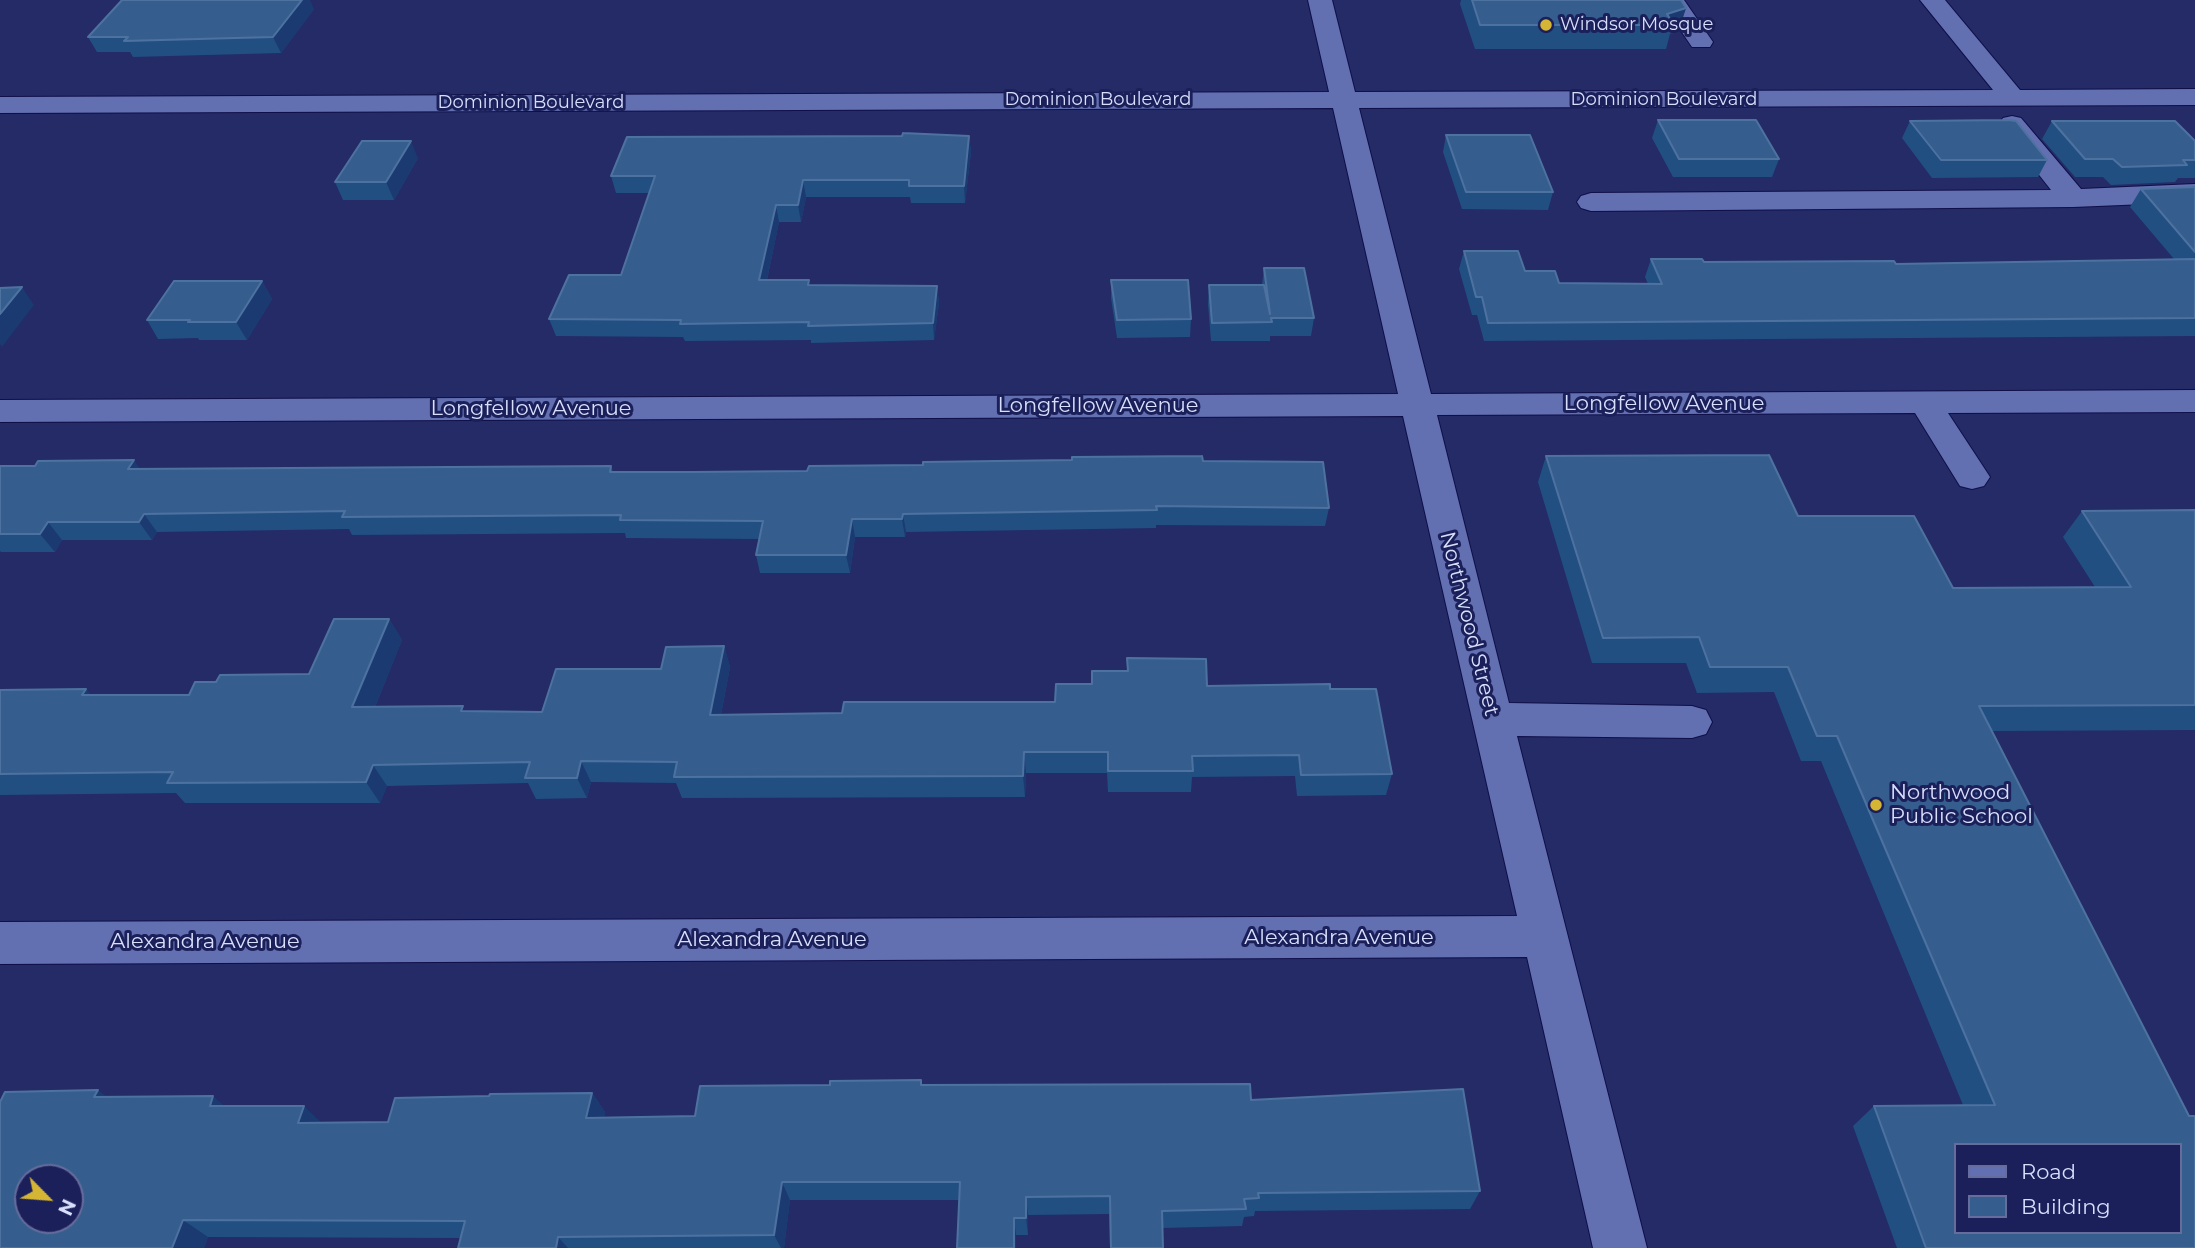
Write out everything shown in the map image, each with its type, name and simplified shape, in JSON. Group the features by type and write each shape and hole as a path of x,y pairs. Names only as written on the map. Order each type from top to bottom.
{"street":[{"name":"Northwood Street","path":"1320,0 1620,1248"},
{"path":"1672,0 1700,42"},
{"path":"1933,0 2073,198"},
{"name":"Dominion Boulevard","path":"0,105 2195,97"},
{"path":"1591,202 2073,198 2195,193"},
{"name":"Longfellow Avenue","path":"0,411 2195,401"},
{"path":"1925,403 1972,477"},
{"path":"1492,719 1692,722"},
{"name":"Alexandra Avenue","path":"0,943 1545,936"}],"building":[{"path":"122,0 302,0 273,37 124,41 128,37 88,37"},
{"path":"1472,0 1681,0 1686,8 1667,14 1674,25 1480,25"},
{"path":"1658,120 1756,120 1779,159 1679,159"},
{"path":"1910,121 2016,121 2047,160 1941,160"},
{"path":"2052,121 2175,121 2195,141 2195,160 2183,160 2187,165 2122,167 2113,159 2085,159"},
{"path":"903,133 969,136 964,186 909,186 909,180 803,180 798,205 776,205 759,280 809,280 808,285 937,286 933,323 808,326 809,322 680,324 681,320 549,319 569,275 621,275 655,176 611,176 627,137 902,136"},
{"path":"1446,135 1530,135 1553,192 1466,192"},
{"path":"362,141 411,141 386,182 335,182"},
{"path":"2195,187 2195,252 2141,189"},
{"path":"1464,251 1518,251 1525,271 1555,271 1559,283 1662,284 1651,259 1702,259 1704,262 1894,261 1896,264 2195,259 2195,318 1488,323 1482,297 1476,297"},
{"path":"1264,268 1304,268 1314,318 1271,318 1272,322 1212,323 1209,285 1264,285 1270,314"},
{"path":"1111,280 1188,280 1191,319 1117,320"},
{"path":"174,281 262,281 236,322 147,320"},
{"path":"22,287 0,314 0,288"},
{"path":"1769,455 1798,516 1914,516 1953,588 2131,587 2082,511 2195,510 2195,705 1979,706 2189,1116 2195,1116 2195,1248 1926,1248 1874,1106 1995,1105 1837,736 1817,736 1788,667 1710,667 1699,637 1603,638 1546,456"},
{"path":"1202,456 1203,461 1323,462 1329,508 1156,506 1157,510 903,514 902,519 852,519 846,555 756,555 763,521 620,520 621,515 342,517 345,511 144,514 139,522 48,522 40,534 0,534 0,466 35,466 38,461 134,460 128,469 611,466 610,472 692,472 807,471 809,466 1072,460 1072,457"},
{"path":"334,619 389,619 352,707 463,706 461,711 542,712 556,669 661,669 666,647 724,646 710,715 842,713 844,702 1055,702 1056,684 1092,684 1092,671 1128,671 1127,658 1206,659 1207,686 1330,684 1330,689 1376,689 1392,774 1301,775 1299,755 1192,756 1193,771 1108,771 1108,752 1024,752 1023,776 674,777 677,762 581,761 577,778 525,778 530,762 373,765 366,782 167,783 173,772 0,774 0,690 86,689 82,695 189,695 195,682 216,682 220,675 309,674"},
{"path":"921,1080 921,1085 1250,1084 1251,1100 1463,1089 1480,1191 1258,1193 1259,1198 1244,1199 1246,1209 1162,1211 1163,1248 1111,1248 1110,1196 1026,1197 1026,1218 1014,1218 1014,1248 957,1248 960,1182 782,1182 774,1235 558,1237 556,1248 458,1248 465,1221 183,1220 172,1248 0,1248 0,1102 5,1092 98,1090 94,1097 213,1096 210,1106 304,1106 298,1123 388,1122 395,1098 490,1094 592,1093 586,1118 695,1116 700,1086 830,1085 830,1081"}],"place":[{"name":"Windsor Mosque","path":"1546,25"},
{"name":"Northwood Public School","path":"1876,805"}]}
